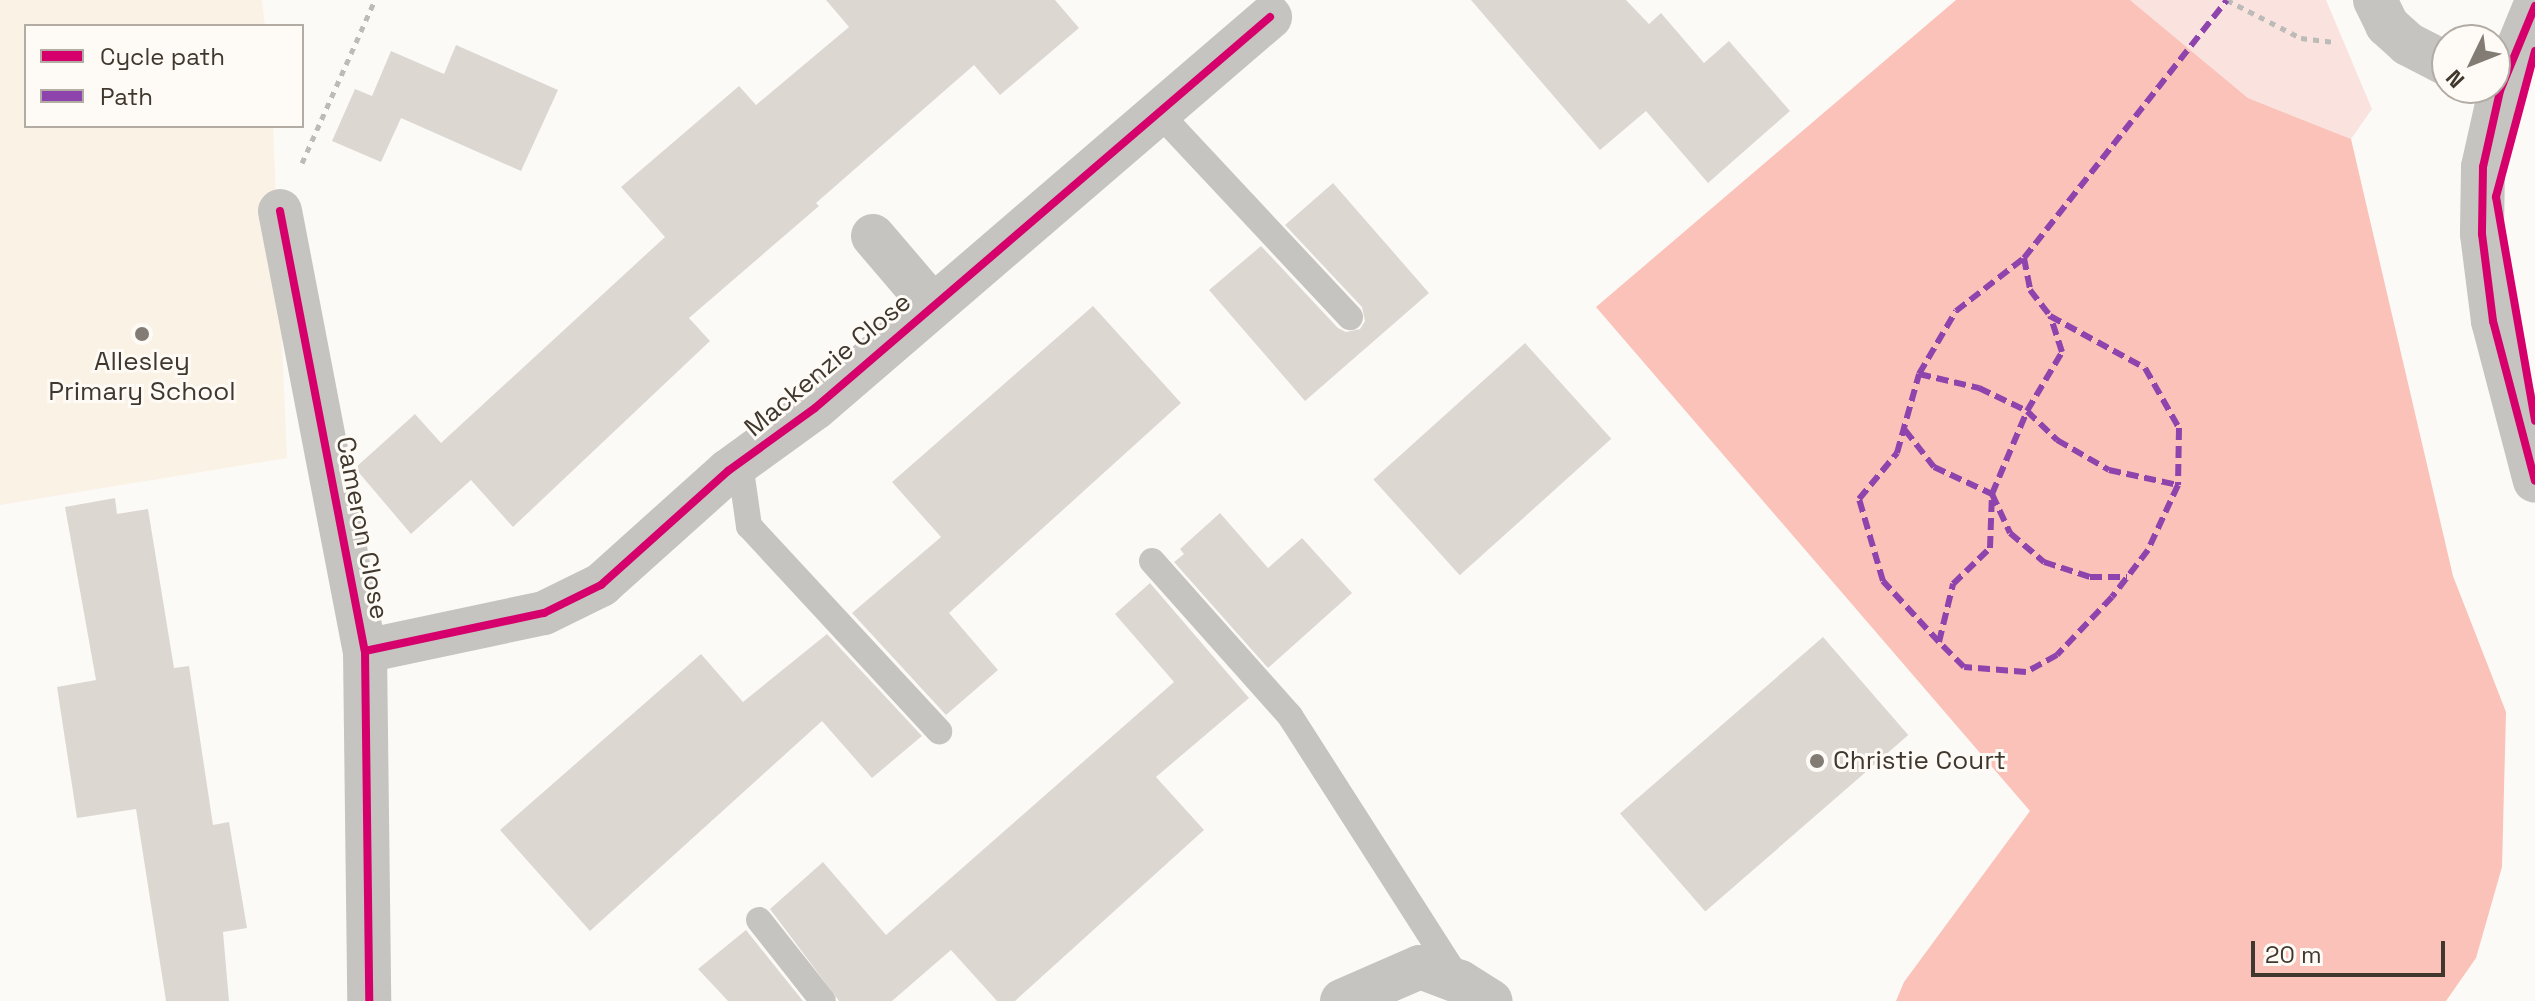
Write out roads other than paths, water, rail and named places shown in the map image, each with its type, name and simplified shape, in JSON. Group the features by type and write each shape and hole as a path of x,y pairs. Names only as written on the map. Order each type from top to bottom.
{"street":[{"path":"2511,58 2535,6"},
{"path":"2381,13 2408,44 2431,56"},
{"name":"Mackenzie Close","path":"365,651 573,602 601,585 740,463 815,408 931,304 1270,17"},
{"path":"2494,104 2483,167 2482,234 2493,321 2535,481"},
{"name":"Cameron Close","path":"280,211 365,651 369,1001"},
{"path":"873,236 931,304"},
{"path":"1342,1001 1420,967 1475,992"}],"lane":[{"path":"1158,112 1350,317"},
{"path":"740,463 749,526 939,731"},
{"path":"1152,561 1290,716 1475,992"},
{"path":"759,920 823,1001"}],"place":[{"name":"Allesley Primary School","path":"142,334"},
{"name":"Christie Court","path":"1817,761"}]}
